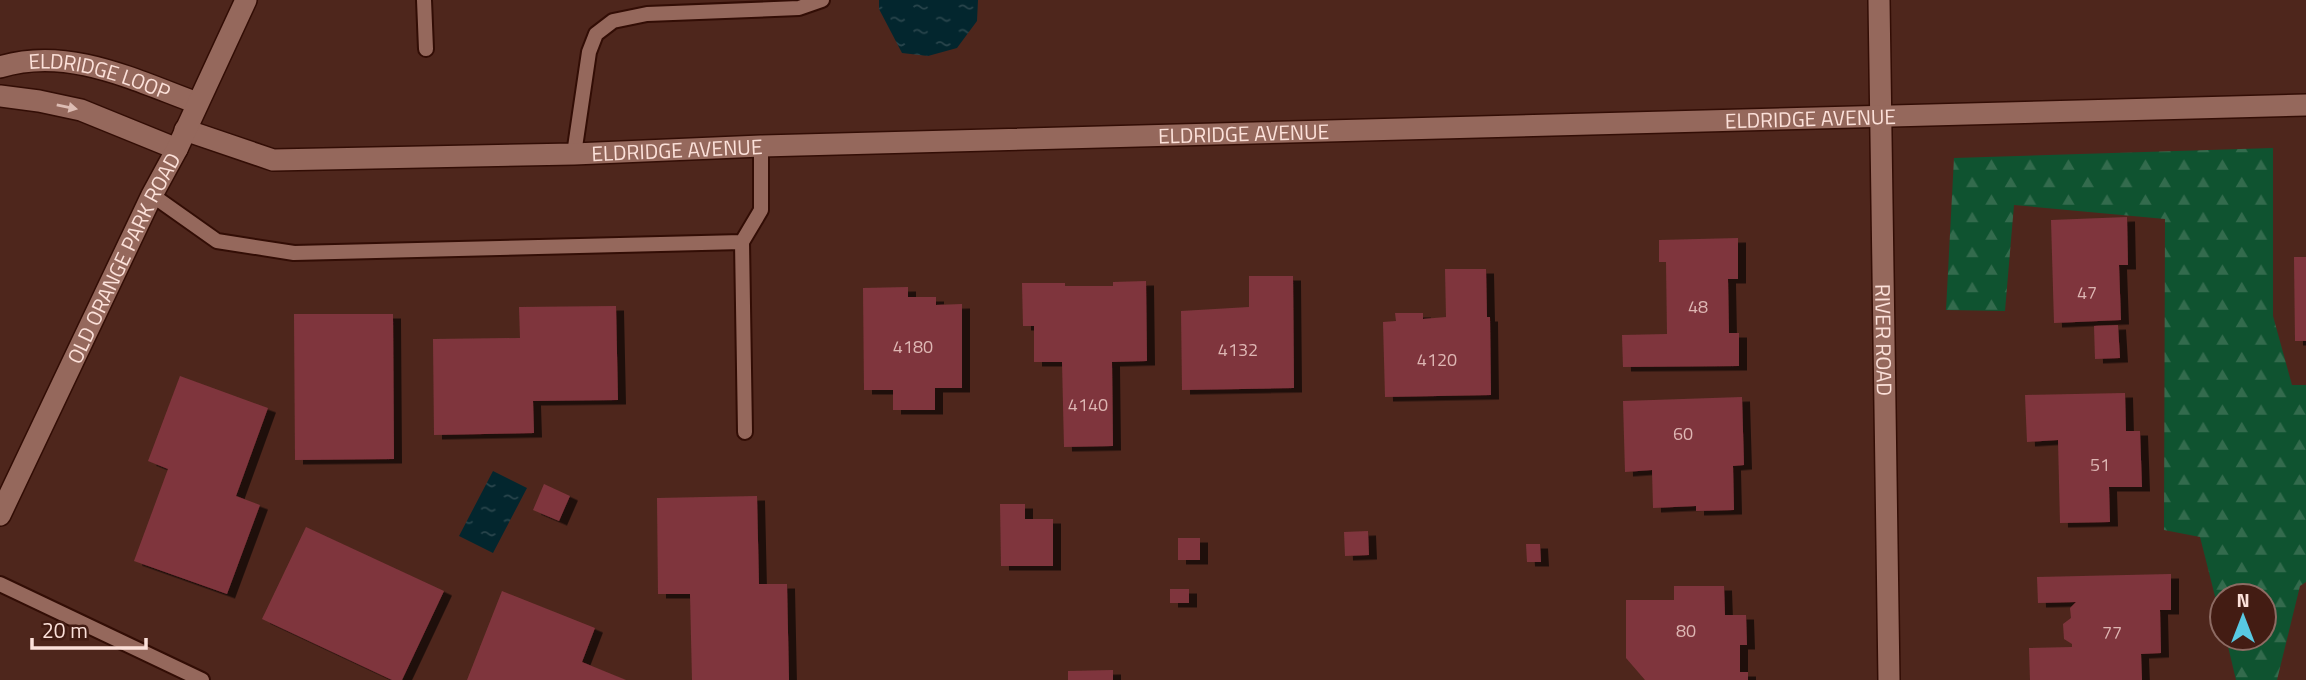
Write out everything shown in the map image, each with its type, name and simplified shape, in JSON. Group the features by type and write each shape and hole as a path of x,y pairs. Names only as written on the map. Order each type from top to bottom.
{"street":[{"name":"OLD ORANGE PARK ROAD","path":"0,515 246,0"},
{"name":"RIVER ROAD","path":"1879,0 1889,680"},
{"name":"ELDRIDGE LOOP","path":"0,67 11,63 46,60 80,63 197,103"},
{"name":"ELDRIDGE LOOP","path":"0,96 81,110 181,139"},
{"name":"ELDRIDGE AVENUE","path":"181,139 273,160 574,154 761,146 2306,104"}],"lane":[{"path":"424,0 426,49"},
{"path":"574,154 589,52 596,34 613,21 647,14 799,8 822,0"},
{"path":"745,432 742,242 761,210 761,146"},
{"path":"152,195 217,241 294,253 742,242"},
{"path":"0,584 202,680"}],"green space":[{"path":"2273,148 2273,316 2292,385 2306,385 2306,582 2300,586 2277,680 2236,680 2229,652 2278,652 2278,582 2211,582 2200,537 2164,530 2165,219 2014,205 2005,311 1946,310 1954,158"}],"water":[{"path":"879,0 978,0 977,21 957,48 928,56 902,53 879,9"},
{"path":"493,471 527,488 493,553 459,536"}],"building":[{"path":"2127,217 2128,265 2119,265 2121,320 2054,323 2051,220"},
{"path":"1738,238 1738,279 1728,279 1729,333 1739,333 1739,366 1623,367 1622,335 1667,334 1666,262 1659,262 1659,240"},
{"path":"2294,257 2306,257 2306,341 2295,341"},
{"path":"1445,269 1486,269 1491,395 1385,397 1383,322 1396,321 1395,313 1423,313 1423,319 1446,317"},
{"path":"1249,276 1293,276 1294,388 1182,390 1181,311 1249,307"},
{"path":"1146,281 1147,361 1112,362 1113,446 1064,447 1062,362 1034,362 1034,326 1023,326 1022,283 1113,286 1113,282"},
{"path":"908,287 908,297 936,297 936,305 962,304 962,388 935,388 935,410 893,410 893,390 864,390 863,288"},
{"path":"616,306 618,400 533,401 534,433 434,435 433,339 520,338 519,307"},
{"path":"294,314 393,314 394,459 295,460"},
{"path":"2118,325 2120,358 2095,359 2094,326"},
{"path":"180,376 268,408 236,496 260,505 227,594 134,561 168,469 148,461"},
{"path":"2125,393 2126,431 2140,431 2142,487 2109,487 2110,522 2060,523 2058,440 2027,442 2025,395"},
{"path":"1742,397 1744,465 1733,466 1734,510 1696,511 1696,506 1653,508 1652,470 1625,472 1623,401"},
{"path":"544,484 570,496 559,521 533,510"},
{"path":"757,496 759,584 787,584 789,680 692,680 690,594 658,594 657,498"},
{"path":"1000,504 1025,504 1025,519 1053,519 1053,566 1001,566"},
{"path":"306,527 444,591 402,680 392,680 262,619"},
{"path":"1368,531 1369,555 1345,556 1344,532"},
{"path":"1178,538 1200,538 1200,560 1178,560"},
{"path":"1526,544 1540,544 1541,562 1527,562"},
{"path":"2171,574 2171,610 2160,610 2161,653 2141,654 2142,680 2030,680 2029,648 2072,647 2072,644 2064,639 2063,624 2071,618 2070,608 2076,602 2038,603 2037,577"},
{"path":"1674,586 1724,586 1725,615 1746,615 1747,645 1740,645 1740,672 1748,672 1748,680 1645,680 1626,658 1626,600 1674,600"},
{"path":"1170,589 1189,589 1189,603 1170,603"},
{"path":"502,591 595,628 582,662 626,680 467,680"},
{"path":"1113,670 1113,680 1068,680 1068,671"}]}
